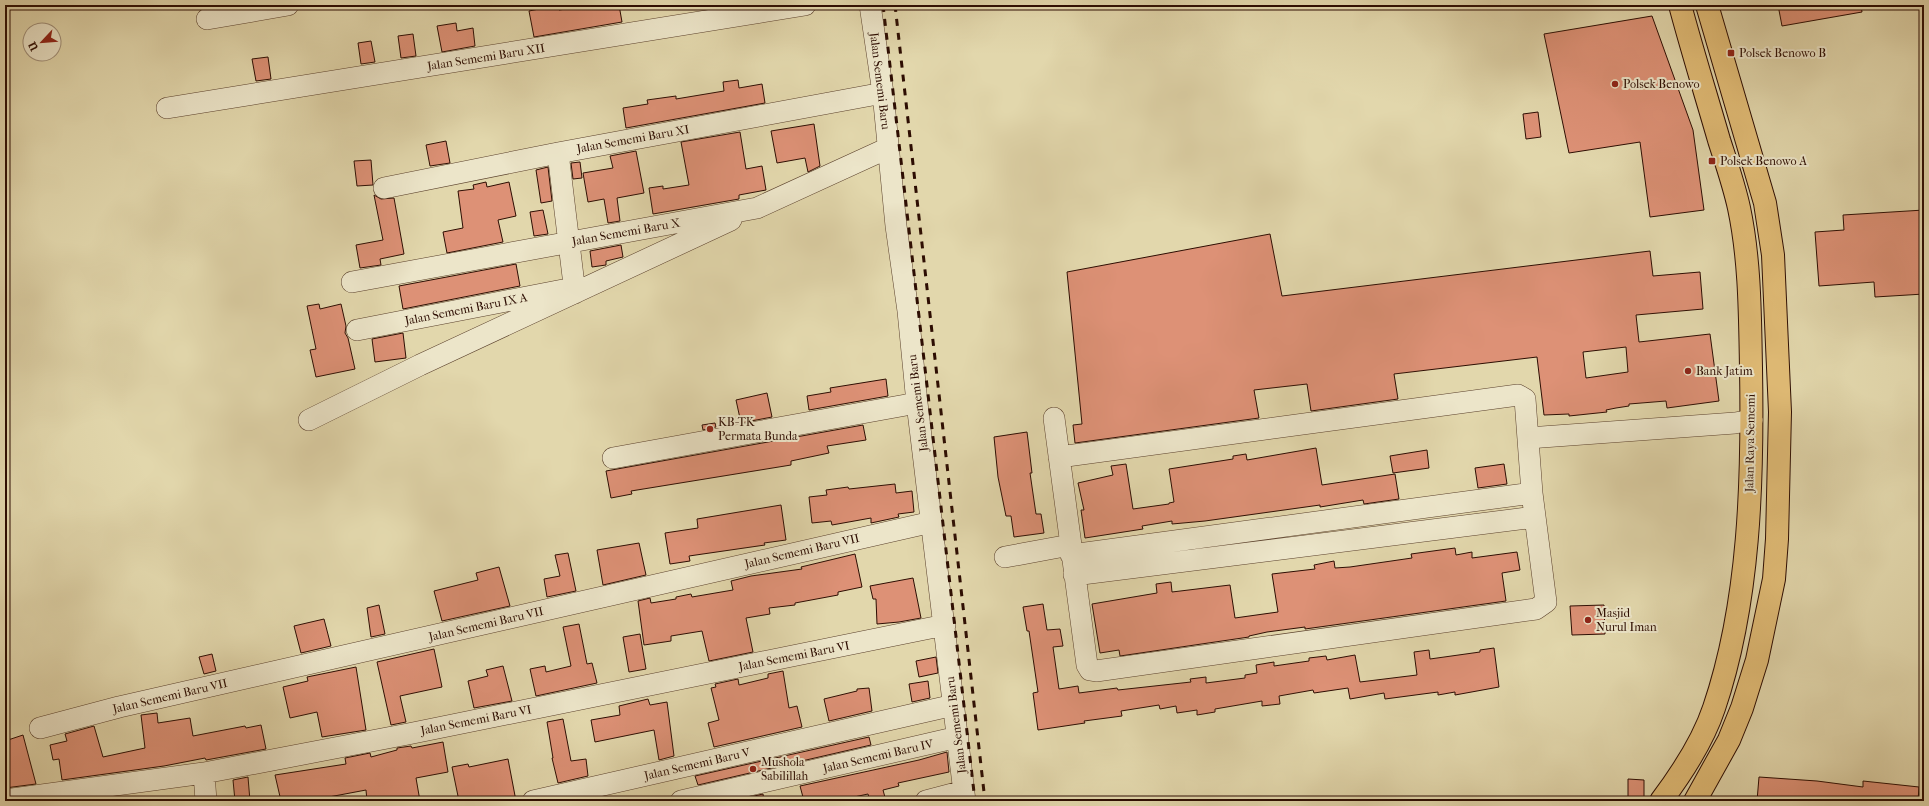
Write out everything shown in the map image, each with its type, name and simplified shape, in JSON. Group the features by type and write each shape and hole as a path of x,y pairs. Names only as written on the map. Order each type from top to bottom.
{"main road":[{"name":"Jalan Raya Sememi","path":"1662,801 1696,748 1714,710 1727,665 1742,593 1750,484 1752,420 1750,319 1746,257 1739,207 1680,5"},
{"path":"1695,801 1729,740 1742,708 1757,660 1774,579 1777,539 1780,412 1773,255 1765,203 1707,5"},
{"path":"1750,319 1775,317"}],"street":[{"path":"207,19 288,5"},
{"name":"Jalan Sememi Baru XII","path":"167,108 805,5"},
{"name":"Jalan Sememi Baru","path":"870,5 882,93 917,403 965,796"},
{"name":"Jalan Sememi Baru XI","path":"384,188 558,153 882,93"},
{"name":"Jalan Sememi Baru X","path":"352,282 757,208 888,148"},
{"path":"558,153 575,290"},
{"path":"309,420 575,290 757,208"},
{"name":"Jalan Sememi Baru IX A","path":"357,330 575,290"},
{"path":"1054,418 1070,550 1087,665 1090,670 1096,671 1540,607 1546,602 1532,493 1524,399 1518,395 1059,457"},
{"path":"613,458 917,403"},
{"path":"1528,438 1734,423 1752,420"},
{"path":"1005,557 1314,522 1532,493"},
{"path":"1074,576 1535,517"},
{"name":"Jalan Sememi Baru VII","path":"40,728 142,702 932,522"},
{"path":"1314,522 1319,544"},
{"name":"Jalan Sememi Baru VI","path":"5,800 204,773 416,732 945,625"},
{"name":"Jalan Sememi Baru V","path":"533,801 954,705"},
{"name":"Jalan Sememi Baru IV","path":"681,801 958,737"},
{"path":"204,773 206,801"},
{"path":"926,801 965,796"}],"building":[{"path":"559,5 559,10 595,5 619,5 622,22 534,37 529,11"},
{"path":"1778,5 1861,5 1862,12 1782,26"},
{"name":"Polsek Benowo","path":"1652,16 1693,130 1704,210 1650,217 1640,142 1569,153 1544,34"},
{"path":"456,23 457,31 473,28 475,46 442,52 437,26"},
{"path":"413,34 416,56 401,58 398,36"},
{"path":"371,41 375,62 361,64 358,43"},
{"path":"268,57 271,79 256,81 252,59"},
{"path":"738,80 739,88 762,84 765,103 626,128 623,108 648,104 647,100 676,96 676,99 724,91 723,82"},
{"path":"1538,112 1541,137 1526,139 1523,114"},
{"path":"814,124 820,166 808,172 805,158 777,163 771,131"},
{"path":"740,132 746,169 762,166 766,190 739,195 739,199 653,214 649,188 663,186 663,189 689,185 681,142"},
{"path":"446,141 450,163 430,166 426,145"},
{"path":"636,151 644,193 617,198 620,221 608,223 604,199 588,202 583,173 613,168 610,156"},
{"path":"371,160 373,185 357,186 354,161"},
{"path":"580,162 582,178 573,179 571,163"},
{"path":"548,167 552,201 541,203 536,170"},
{"path":"486,182 487,187 509,182 516,216 498,220 503,242 447,253 443,232 463,228 458,191 474,189 473,185"},
{"path":"374,195 381,199 394,198 404,254 380,259 381,265 360,268 356,245 383,240"},
{"path":"543,210 548,234 534,236 530,212"},
{"path":"1924,210 1924,294 1875,297 1874,282 1819,286 1815,232 1844,230 1843,215"},
{"path":"1270,234 1282,296 1650,251 1653,276 1700,272 1703,309 1636,315 1639,342 1710,334 1719,401 1667,408 1666,401 1629,404 1629,406 1606,410 1607,412 1569,416 1569,414 1544,415 1537,357 1394,374 1398,399 1311,411 1307,384 1254,390 1259,418 1075,443 1073,425 1082,424 1067,272","holes":["1626,347 1628,372 1586,378 1583,352"]},
{"path":"621,245 623,257 606,261 606,265 592,267 590,251"},
{"path":"516,264 520,286 403,309 399,286"},
{"path":"319,304 320,309 341,304 346,326 345,333 348,338 355,369 316,377 310,350 316,349 307,306"},
{"path":"403,333 406,358 375,362 372,339"},
{"path":"886,379 888,396 809,410 807,396 831,392 830,388"},
{"path":"767,393 772,417 741,423 736,400"},
{"path":"715,423 716,427 703,430 702,425"},
{"path":"863,425 866,440 827,446 829,453 791,461 791,465 631,491 632,494 611,498 606,471"},
{"path":"1027,432 1032,473 1030,473 1036,514 1041,514 1044,533 1014,537 1011,516 1006,516 998,477 994,437"},
{"path":"1316,448 1322,485 1395,474 1399,499 1364,504 1363,500 1320,507 1320,505 1205,521 1172,524 1172,521 1142,526 1143,529 1085,538 1081,510 1084,510 1078,483 1113,475 1111,466 1126,464 1133,509 1174,502 1169,469 1233,459 1233,456 1246,454 1247,460"},
{"path":"1427,450 1429,468 1393,473 1390,456"},
{"path":"1504,464 1507,484 1478,488 1475,468"},
{"path":"895,484 896,493 912,491 914,512 898,514 899,517 871,523 871,518 832,525 831,521 812,523 809,497 827,495 826,490"},
{"path":"781,505 786,540 764,543 765,545 689,556 690,561 670,564 665,533 698,528 697,519"},
{"path":"639,543 646,575 603,585 597,550"},
{"path":"1455,548 1456,555 1472,552 1472,558 1517,552 1520,570 1502,573 1506,601 1305,629 1305,627 1267,632 1249,637 1120,656 1119,650 1100,653 1092,604 1157,593 1156,584 1171,582 1172,592 1230,585 1235,618 1278,612 1272,574 1315,569 1314,565 1334,561 1335,568 1350,567 1412,558 1411,554"},
{"path":"568,553 576,591 547,597 544,579 560,576 555,555"},
{"path":"855,554 862,587 838,592 838,595 795,603 795,605 769,608 770,614 746,618 753,652 709,661 702,631 671,636 671,641 644,645 638,601 650,598 651,603 676,599 676,597 691,594 692,597 733,590 731,581 751,576 802,569 801,567"},
{"path":"499,567 510,606 442,621 434,591 478,580 476,573"},
{"path":"913,578 921,618 877,624 876,599 873,599 870,586"},
{"path":"1043,604 1047,630 1060,629 1063,646 1053,647 1059,689 1078,686 1079,693 1117,688 1118,690 1191,682 1190,679 1206,677 1206,683 1245,678 1245,675 1257,673 1256,665 1274,662 1274,666 1309,661 1309,658 1326,656 1327,660 1355,655 1360,682 1417,675 1414,652 1429,650 1430,659 1480,652 1480,650 1494,648 1499,687 1455,695 1455,692 1438,695 1438,692 1385,699 1384,693 1350,699 1348,688 1314,693 1313,690 1279,696 1280,704 1262,706 1262,701 1215,709 1215,712 1197,715 1197,710 1177,713 1176,706 1160,709 1159,705 1121,711 1122,716 1084,721 1085,723 1038,730 1033,693 1038,692 1029,631 1027,631 1023,607"},
{"path":"379,605 385,634 371,637 367,608"},
{"name":"Masjid Nurul Iman","path":"1604,605 1605,634 1572,635 1570,606"},
{"path":"324,619 331,646 301,653 294,626"},
{"path":"579,624 587,664 592,663 597,683 536,696 530,669 545,666 546,672 571,666 563,627"},
{"path":"640,634 646,669 629,672 623,637"},
{"path":"434,649 442,687 400,696 406,722 391,725 377,662"},
{"path":"212,654 216,671 204,674 199,657"},
{"path":"936,657 938,673 919,677 916,661"},
{"path":"503,666 512,701 474,708 468,681 488,676 486,670"},
{"path":"356,667 366,730 322,737 317,712 290,718 283,687 308,681 307,677"},
{"path":"783,671 789,708 797,706 802,727 714,747 708,723 719,720 711,688 716,687 715,684 738,679 739,685 768,678 768,674"},
{"path":"928,681 930,698 912,702 909,684"},
{"path":"869,688 872,711 829,721 824,699 857,691 857,689"},
{"path":"648,699 650,705 667,702 674,756 659,760 654,730 595,742 591,720 620,715 619,706"},
{"path":"157,713 158,723 190,718 193,736 245,726 246,728 261,725 266,749 206,760 205,758 164,766 62,780 59,759 53,760 50,745 67,741 65,734 94,726 103,757 145,748 141,715"},
{"path":"563,719 571,761 586,759 588,776 558,783 552,758 547,722"},
{"path":"23,735 36,784 5,788 5,741"},
{"path":"869,737 871,745 698,785 695,776"},
{"path":"443,742 448,772 416,778 420,801 367,801 366,790 313,800 313,797 294,801 281,801 275,775 346,764 345,758 370,753 371,757 397,750 397,748 411,746 412,748"},
{"path":"947,752 949,772 898,783 899,786 883,790 886,801 870,801 868,794 840,800 839,797 823,801 804,801 800,786 919,760"},
{"path":"508,759 516,801 459,801 452,767 468,764 469,767"},
{"path":"248,777 250,801 235,801 233,780"},
{"path":"1759,777 1817,781 1863,787 1863,781 1919,787 1918,801 1757,801"},
{"path":"1628,779 1644,780 1644,801 1628,801"},
{"path":"763,794 764,801 751,801 750,797"}],"railway":[{"path":"883,5 975,801"},
{"path":"895,5 985,801"}],"place":[{"name":"Polsek Benowo B","path":"1731,53"},
{"name":"Polsek Benowo","path":"1615,84"},
{"name":"Polsek Benowo A","path":"1712,161"},
{"name":"Bank Jatim","path":"1688,371"},
{"name":"KB-TK Permata Bunda","path":"710,429"},
{"name":"Masjid Nurul Iman","path":"1588,620"},
{"name":"Mushola Sabilillah","path":"753,769"}]}
